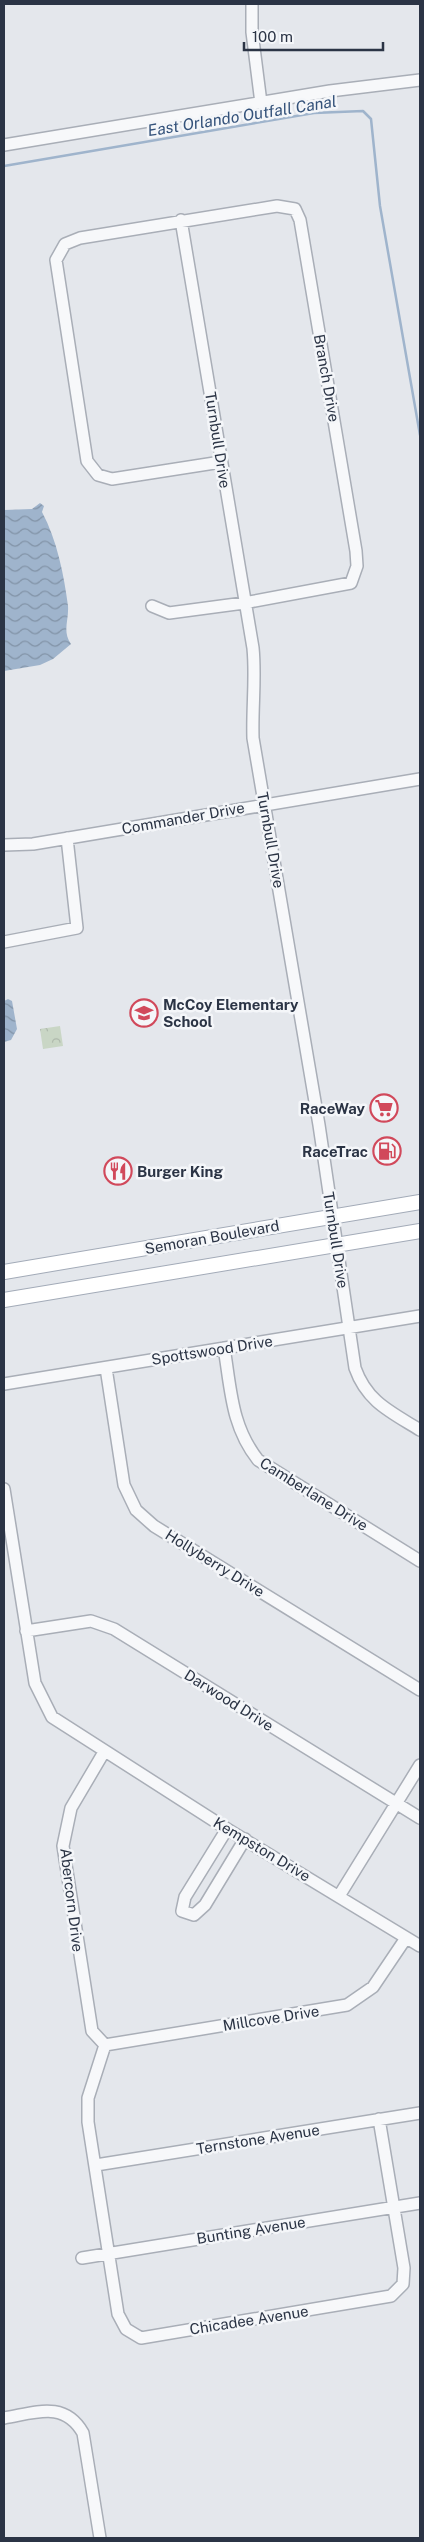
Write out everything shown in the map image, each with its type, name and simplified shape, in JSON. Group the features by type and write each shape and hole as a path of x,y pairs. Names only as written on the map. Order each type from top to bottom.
{"main road":[{"name":"Semoran Boulevard","path":"4,1272 420,1202"},
{"name":"Semoran Boulevard","path":"4,1300 420,1231"},
{"path":"4,1281 26,1268"}],"street":[{"path":"252,4 252,32 261,103"},
{"path":"4,145 330,91 420,80"},
{"name":"Branch Drive","path":"181,220 277,206 295,209 300,220 357,566 351,583 244,603"},
{"path":"181,220 80,238 65,244 56,260 88,461 98,475 112,479 221,462"},
{"name":"Turnbull Drive","path":"181,220 256,676 252,709 253,738 319,1125 355,1368 360,1382 376,1402 420,1430"},
{"path":"152,606 169,613 244,603"},
{"name":"Commander Drive","path":"4,844 33,844 420,779"},
{"path":"4,942 78,928 67,838"},
{"name":"Spottswood Drive","path":"4,1384 420,1316"},
{"name":"Camberlane Drive","path":"224,1348 235,1416 244,1443 258,1460 420,1561"},
{"name":"Hollyberry Drive","path":"106,1368 124,1485 136,1510 154,1526 420,1690"},
{"path":"4,1489 35,1682 52,1717 104,1752"},
{"name":"Darwood Drive","path":"26,1630 91,1621 114,1629 420,1818"},
{"name":"Kempston Drive","path":"104,1752 420,1946"},
{"name":"Abercorn Drive","path":"104,1752 71,1808 63,1846 90,2023 92,2031 105,2045"},
{"path":"339,1896 420,1765"},
{"path":"227,1828 185,1897 182,1910 194,1915 205,1905 245,1839"},
{"name":"Millcove Drive","path":"105,2045 347,2005 372,1987 406,1938"},
{"path":"105,2045 88,2098 88,2122 108,2254"},
{"name":"Ternstone Avenue","path":"96,2165 420,2112"},
{"path":"379,2119 392,2207"},
{"name":"Bunting Avenue","path":"82,2258 420,2202"},
{"name":"Chicadee Avenue","path":"108,2254 118,2314 126,2329 141,2338 391,2296 403,2284 404,2268 392,2207"},
{"path":"4,2418 44,2411 59,2411 70,2416 83,2433 100,2538"}],"green space":[{"path":"60,1026 63,1046 43,1049 40,1029"}],"water":[{"path":"40,503 44,506 42,512 52,534 62,570 68,606 67,635 71,644 53,659 40,665 4,671 4,510 32,509"},
{"path":"8,999 12,1001 17,1029 11,1040 4,1042 4,1001"}],"waterway":[{"name":"East Orlando Outfall Canal","path":"4,166 314,113 363,111 371,119 380,206 420,435"}],"place":[{"name":"McCoy Elementary School","path":"144,1013"},
{"name":"RaceWay","path":"384,1108"},
{"name":"RaceTrac","path":"387,1151"},
{"name":"Burger King","path":"118,1171"}]}
